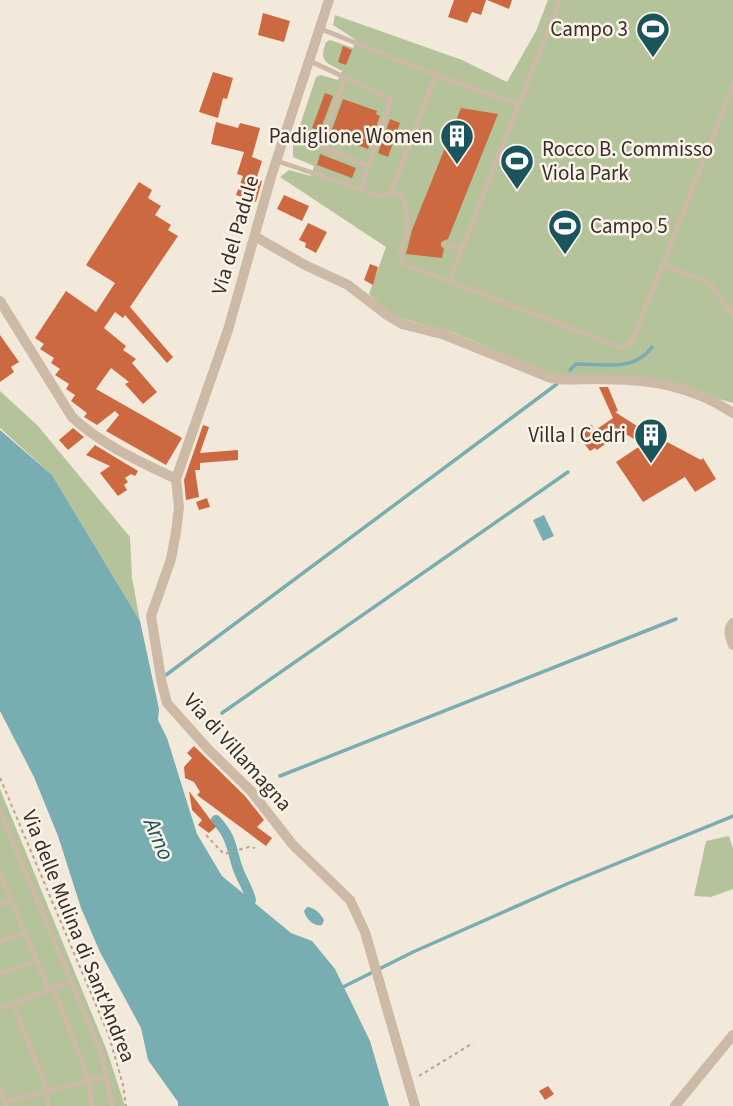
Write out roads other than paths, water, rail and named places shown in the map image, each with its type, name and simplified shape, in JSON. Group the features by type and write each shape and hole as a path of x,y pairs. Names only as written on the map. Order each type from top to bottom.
{"street":[{"name":"Via del Padule","path":"176,480 228,330 276,161 329,0"},
{"path":"256,237 305,265 348,285 402,324 445,335 551,378 674,386 701,394 733,413"},
{"path":"0,301 72,417 88,432 107,444 176,480"},
{"name":"Via di Villamagna","path":"176,480 179,507 176,532 171,559 151,616 167,703 208,749 251,791 293,845 350,900 365,932 377,970 415,1106"},
{"path":"733,623 729,627 729,635 733,645"},
{"path":"675,1106 733,1035"}],"lane":[{"path":"449,282 560,0"},
{"path":"319,29 519,105"},
{"path":"309,61 391,99 362,184 364,190"},
{"path":"276,161 381,197 391,192 436,75"},
{"path":"345,78 320,146 368,165"},
{"path":"391,192 403,197 406,205 408,233 400,256 401,262 622,348 632,342 733,86"},
{"path":"446,244 462,249"},
{"path":"663,265 706,281 733,316"},
{"path":"0,812 102,1055 112,1106"},
{"path":"0,835 8,832"},
{"path":"0,873 89,1079 91,1106"},
{"path":"0,905 11,900"},
{"path":"0,942 25,932"},
{"path":"0,974 37,960"},
{"path":"0,1008 71,981"},
{"path":"13,1003 47,1090 48,1106"},
{"path":"0,1087 6,1104 47,1090 105,1077"}],"water":[{"name":"Arno","path":"0,430 52,475 140,621 159,709 158,720 167,738 197,834 222,876 291,933 312,941 335,969 370,1041 389,1106 178,1106 178,1102 148,1060 141,1028 100,952 81,908 58,836 34,777 0,711"},
{"path":"544,515 554,536 543,541 533,520"},
{"path":"307,907 321,915 324,920 322,925 313,924 308,919 304,911"}],"waterway":[{"path":"570,370 576,364 628,363 645,355 652,347"},
{"path":"166,675 557,384"},
{"path":"222,713 568,472"},
{"path":"280,776 676,619"},
{"path":"341,988 413,952 569,883 733,816"},
{"path":"216,820 228,838 251,900"}],"place":[{"name":"Campo 3","path":"653,59"},
{"name":"Padiglione Women","path":"457,166"},
{"name":"Rocco B. Commisso Viola Park","path":"517,191"},
{"name":"Campo 5","path":"565,256"},
{"name":"Villa I Cedri","path":"651,465"}]}
